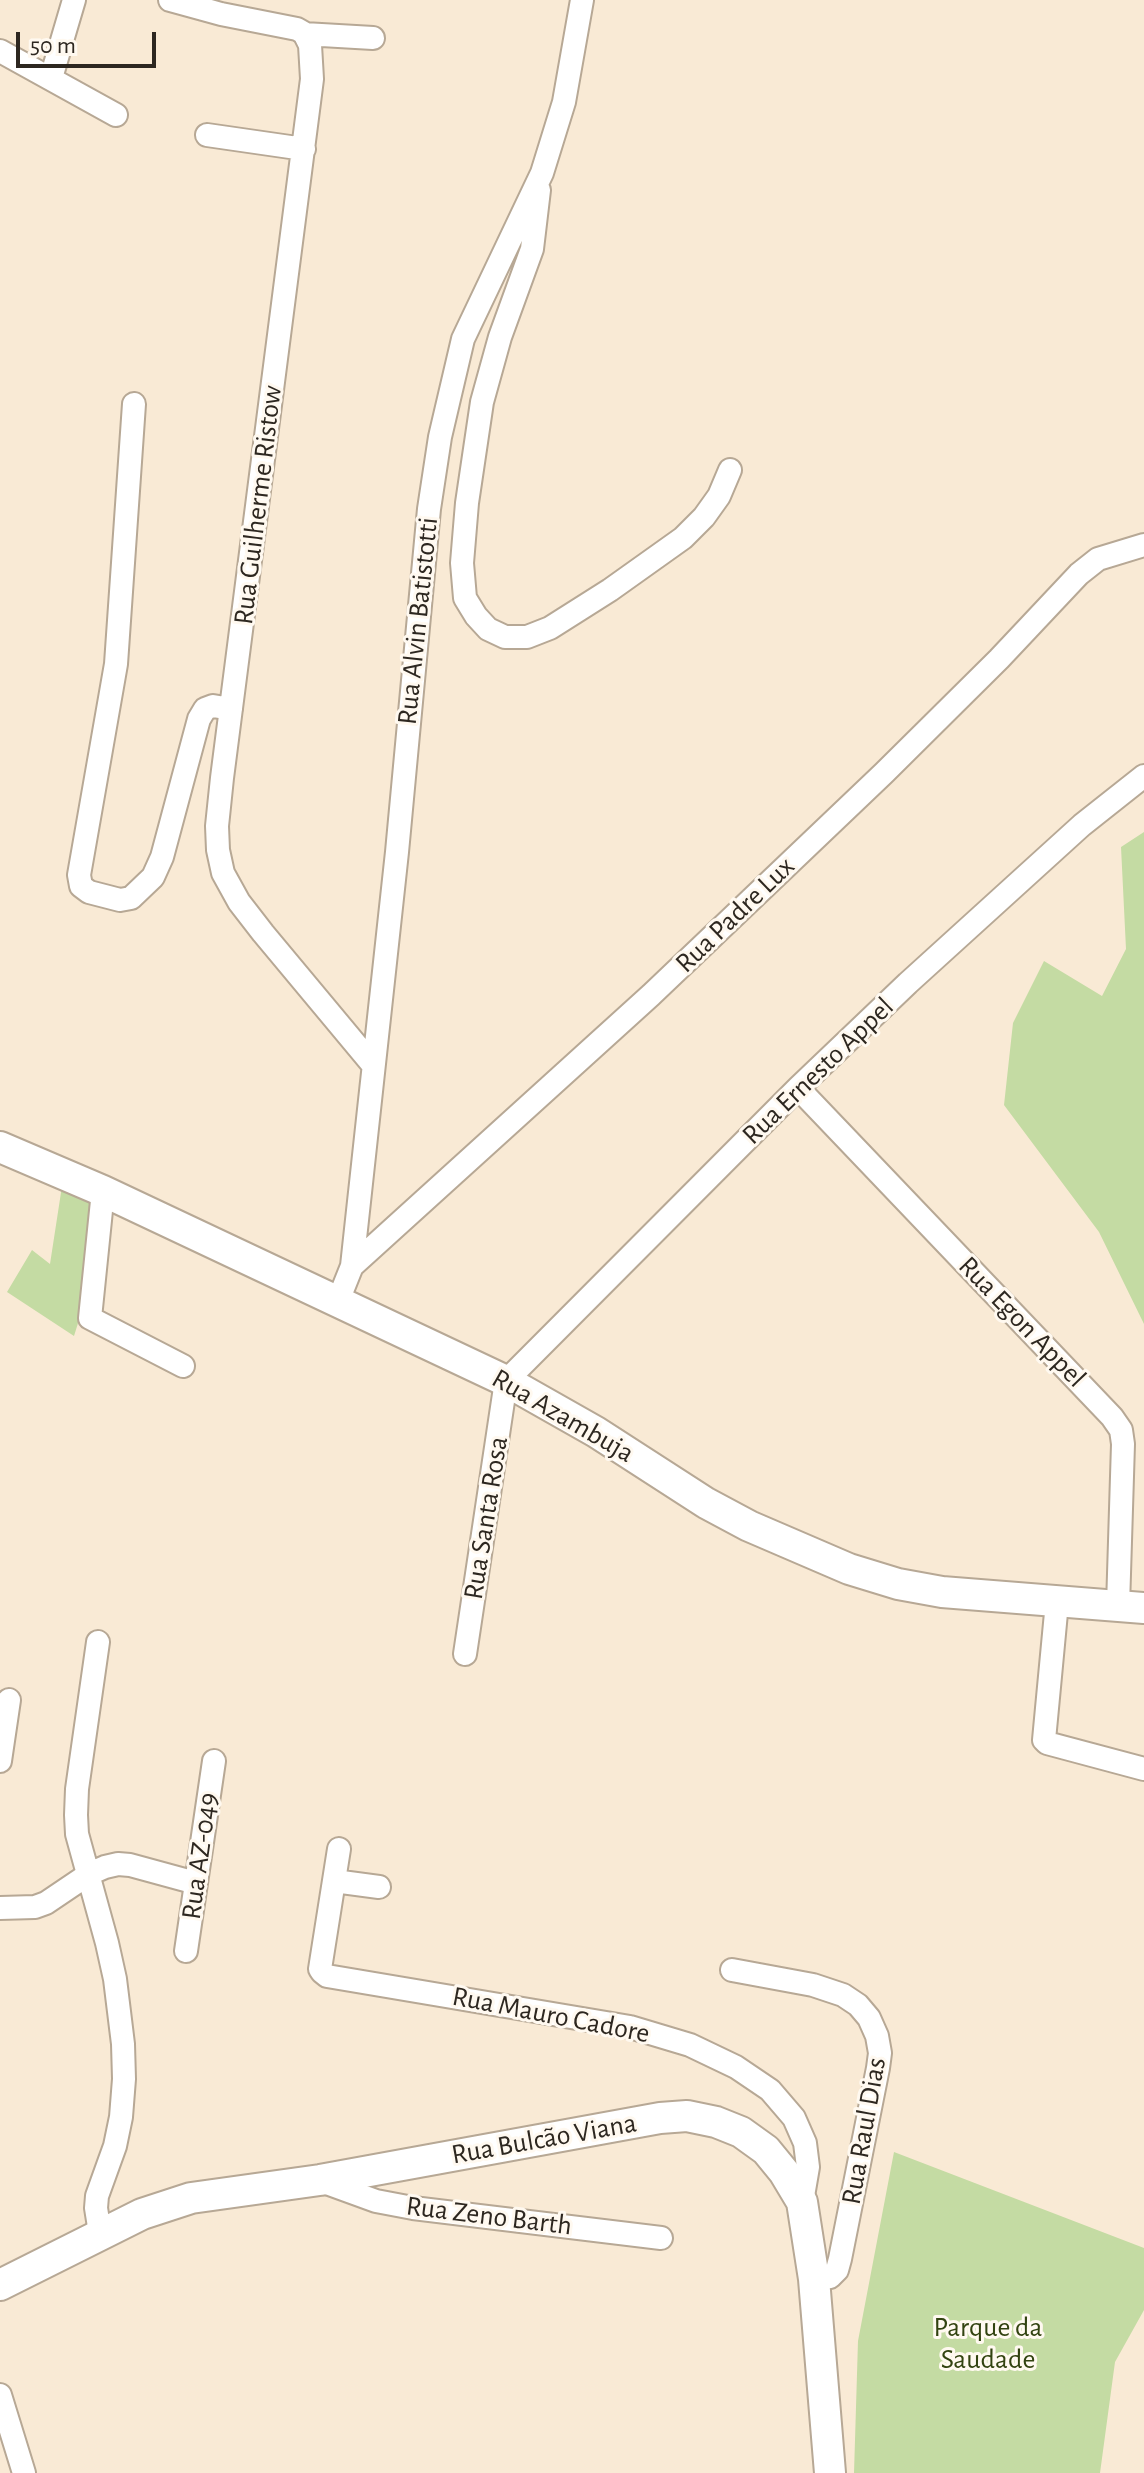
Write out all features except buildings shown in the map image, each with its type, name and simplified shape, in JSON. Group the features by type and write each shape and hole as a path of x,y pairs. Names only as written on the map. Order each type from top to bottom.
{"main road":[{"name":"Rua Azambuja","path":"0,1147 103,1191 506,1381 596,1432 706,1503 749,1526 849,1569 898,1584 942,1592 1131,1607"},
{"name":"Rua Bulcão Viana","path":"0,2285 100,2233 142,2214 191,2198 320,2180 660,2118 687,2116 716,2122 741,2132 766,2150 802,2202 814,2279 830,2473"}],"street":[{"path":"51,78 74,0"},
{"path":"170,0 297,29 304,34 373,38"},
{"name":"Rua Alvin Batistotti","path":"352,1266 397,852 429,509 440,437 463,339 542,173 564,102 582,0"},
{"name":"Rua Guilherme Ristow","path":"304,34 310,45 312,79 231,709 217,826 218,850 223,873 239,902 373,1065"},
{"path":"0,51 116,115"},
{"path":"207,135 304,149"},
{"path":"542,173 532,249 500,337 482,402 473,461 462,563 465,598 476,616 488,629 505,637 527,637 550,628 683,538 719,496 730,470"},
{"path":"134,404 116,664 79,875 81,886 89,892 120,900 131,898 153,877 162,857 199,719 205,709 213,706 231,709"},
{"name":"Rua Padre Lux","path":"338,1301 352,1266 651,995 884,773 1079,574 1098,559 1144,545"},
{"name":"Rua Ernesto Appel","path":"506,1381 798,1088 1021,879 1144,776"},
{"name":"Rua Egon Appel","path":"798,1088 1121,1430 1131,1607"},
{"path":"103,1191 90,1318 183,1366"},
{"name":"Rua Santa Rosa","path":"465,1654 506,1381"},
{"path":"1057,1602 1044,1740 1144,1769"},
{"path":"98,1642 77,1789 77,1834 115,1979 124,2079 115,2146 97,2196 100,2233"},
{"path":"0,1761 9,1700"},
{"name":"Rua AZ-049","path":"186,1951 214,1761"},
{"name":"Rua Mauro Cadore","path":"339,1849 320,1969 327,1976 630,2027 690,2045 736,2067 770,2090 794,2118 805,2143 808,2167 802,2202"},
{"path":"0,1908 35,1907 105,1867 130,1865 196,1883"},
{"path":"334,1881 379,1887"},
{"name":"Rua Raul Dias","path":"732,1970 813,1985 843,1995 864,2011 877,2036 880,2053 878,2068 840,2259 837,2270 830,2277 814,2279"},
{"name":"Rua Zeno Barth","path":"320,2180 376,2201 413,2208 661,2238"},
{"path":"0,2395 24,2473"}],"green space":[{"path":"1144,832 1144,1324 1099,1232 1004,1105 1013,1023 1044,961 1102,996 1126,949 1121,847"},
{"path":"62,1186 94,1204 84,1304 74,1336 7,1292 32,1250 50,1264"},
{"name":"Parque da Saudade","path":"894,2152 1144,2248 1144,2310 1115,2362 1100,2473 854,2473 858,2341"}]}
